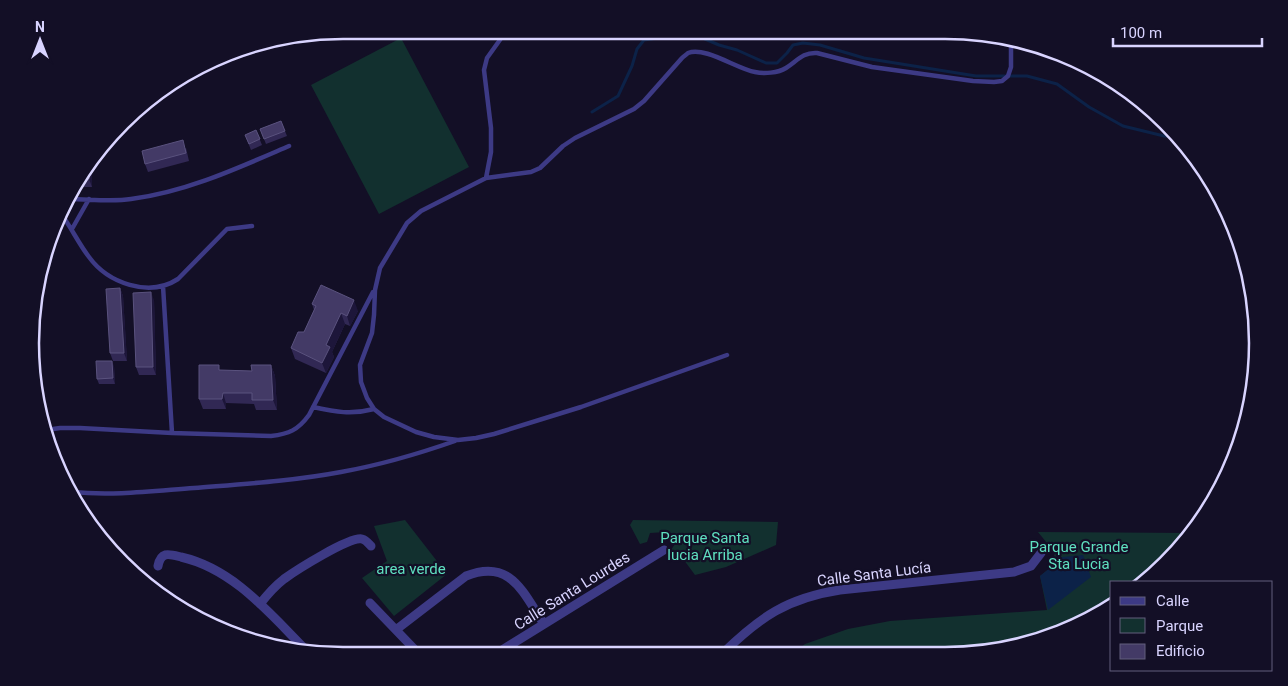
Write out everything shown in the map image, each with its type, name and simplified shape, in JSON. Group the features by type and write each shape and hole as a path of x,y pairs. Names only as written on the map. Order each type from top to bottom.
{"street":[{"path":"260,604 282,580 312,560 342,545 360,539 365,540 371,546"},
{"name":"Calle Santa Lourdes","path":"507,647 664,550"},
{"name":"Calle Santa Lucía","path":"729,647 742,634 781,607 820,593 1014,572 1031,566 1041,553"},
{"path":"158,566 159,560 166,554 188,558 228,577 260,604 300,644"},
{"path":"397,629 466,576 477,571 488,570 499,572 515,582 544,624"},
{"path":"370,603 413,647"}],"lane":[{"path":"486,178 491,152 491,128 484,70 487,58 501,39"},
{"path":"458,440 434,437 416,432 384,417 374,409 367,398 361,382 360,365 372,333 375,290 380,268 407,223 420,211 486,178 531,172 540,168 563,146 575,138 634,110 688,53 702,52 756,73 769,73 785,69 810,52 872,67 972,81 994,82 1002,81 1008,76 1011,67 1011,46"},
{"path":"75,199 128,200 176,190 220,176 289,146"},
{"path":"72,229 89,200"},
{"path":"65,219 90,259 103,272 120,282 138,288 171,284 227,229 252,226"},
{"path":"163,286 172,433"},
{"path":"51,429 80,428 271,436 293,431 302,424 313,407 375,290"},
{"path":"79,493 115,494 254,484 341,472 400,459 458,440 494,434 572,410 727,355"},
{"path":"313,407 345,413 360,413 374,409"}],"green space":[{"path":"402,39 469,167 379,214 311,85"},
{"name":"area verde","path":"405,520 447,574 394,616 362,578 387,561 374,526"},
{"name":"Parque Santa lucia Arriba","path":"633,520 778,522 776,545 726,567 695,575 678,552 671,550 675,544 673,537 666,532 650,533 647,542 640,544 630,525"},
{"name":"Parque Grande Sta Lucia","path":"1038,532 1182,533 1146,572 1134,581 1110,581 1110,598 1080,616 1024,637 965,647 801,647 848,629 890,621 1047,610 1040,576 1050,568 1055,553"}],"water":[{"path":"1083,555 1091,577 1048,610 1040,576 1050,568 1053,558"}],"building":[{"path":"281,121 285,131 264,139 260,129"},
{"path":"256,130 260,139 249,144 245,135"},
{"path":"183,140 186,153 145,164 142,151"},
{"path":"321,285 354,300 347,316 341,313 326,345 330,347 322,363 291,348 298,332 304,332 316,306 312,304"},
{"path":"120,288 124,353 110,353 106,289"},
{"path":"151,292 153,367 136,367 133,293"},
{"path":"96,361 112,361 113,378 97,379"},
{"path":"199,365 219,365 219,370 252,371 251,365 271,365 273,400 252,400 252,393 223,393 222,399 199,399"}],"waterway":[{"path":"592,112 618,96 632,66 637,49 644,40 651,39"},
{"path":"705,39 766,63 777,63 793,45 803,43 820,45 864,58 976,76 1027,76 1057,84 1089,107 1123,126 1168,136"}]}
